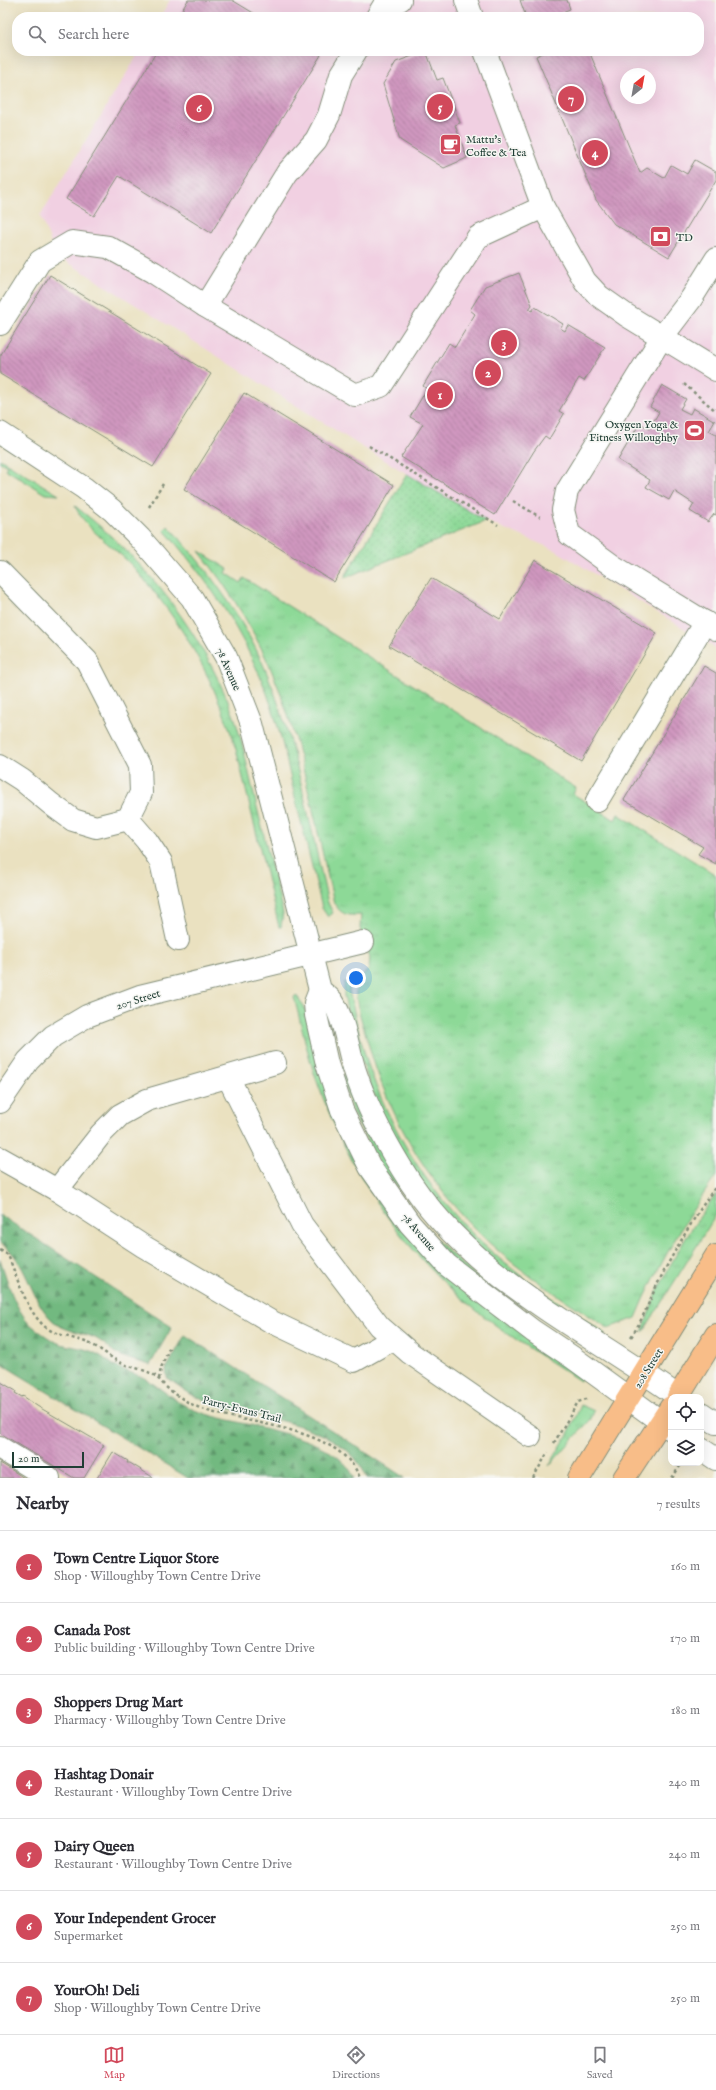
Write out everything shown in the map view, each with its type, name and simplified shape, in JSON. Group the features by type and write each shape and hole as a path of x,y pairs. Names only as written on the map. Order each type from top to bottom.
{"main road":[{"name":"208 Street","path":"579,1478 716,1256"},
{"path":"681,1394 716,1335"},
{"path":"624,1478 668,1415"}],"street":[{"path":"380,12 383,7 400,0"},
{"path":"466,0 470,12"},
{"path":"205,306 286,173 316,140 328,115 341,75 353,56"},
{"path":"487,56 543,207 585,281 599,296 626,316 716,370"},
{"path":"0,324 40,261 72,242 108,247 153,272 205,306 355,395 381,386 478,237 543,207"},
{"path":"597,801 710,626 613,566 569,534 563,510 567,491 662,337 691,299 716,259"},
{"name":"78 Avenue","path":"0,433 84,488 112,510 140,538 192,598 226,657 252,724 320,990 315,1003 316,1015 328,1064 342,1110 370,1167 410,1224 454,1270 532,1331 572,1357 629,1398 668,1407"},
{"path":"0,572 87,661 140,765 141,794 128,819"},
{"path":"0,766 22,780 73,820 96,826 128,819"},
{"path":"128,819 147,841 161,862 178,940"},
{"name":"207 Street","path":"0,1102 28,1062 53,1036 87,1016 140,996 363,942"},
{"path":"320,990 333,1001 338,1012 355,1072 376,1123 403,1170 435,1214 458,1239 517,1290 592,1341 645,1373 668,1402"},
{"path":"57,1190 101,1134 120,1115 147,1100 275,1063"},
{"path":"228,1077 302,1225 379,1326 410,1353 530,1436"},
{"path":"0,1158 57,1190 143,1246 270,1321 354,1361 392,1338"},
{"path":"704,1415 716,1423"},
{"path":"0,1448 48,1478"},
{"path":"704,1451 716,1459"}],"path":[{"path":"684,384 716,411"},
{"path":"369,446 498,525"},
{"path":"149,507 163,484"},
{"path":"513,500 540,517 541,525"},
{"path":"629,1340 642,1321 653,1292 673,1252 694,1216 716,1186"},
{"name":"Parry-Evans Trail","path":"0,1250 8,1255 31,1309 44,1325 60,1335 89,1343 120,1362 152,1373 158,1380 180,1398 204,1409 237,1418 275,1425 309,1436 340,1451 357,1470 360,1478"},
{"path":"158,1380 170,1346"},
{"path":"533,1478 578,1402 593,1396"},
{"path":"672,1478 680,1466"}],"shaded area":[{"path":"170,0 712,0 716,3 716,648 555,550 486,521 359,445 56,255 40,216 137,56 704,56 704,12 163,12"}],"green space":[{"path":"0,459 59,495 45,494 5,469 7,466 0,462"},
{"path":"407,474 486,521 344,578"},
{"path":"75,506 126,550 149,575 189,628 207,657 222,687 235,719 243,747 283,913 281,927 279,927 237,753 229,727 209,678 183,632 152,590 128,561 86,523"},
{"path":"168,526 197,559 223,594 247,632 266,671 286,727 302,786 328,903 333,913 328,917 322,908 282,743 273,710 261,679 245,645 214,593 164,530"},
{"path":"199,551 228,569 226,573 241,583 244,578 576,788 573,794 615,820 618,814 716,875 716,1176 672,1245 644,1299 636,1318 608,1328 527,1274 502,1254 478,1232 436,1183 402,1128 376,1069 358,1008 356,991 357,983 359,977 369,970 370,957 360,928 361,915 345,914 339,910 334,903 310,795 296,741 279,689 254,634 223,583"},
{"path":"344,982 350,984 349,991 364,1051 381,1098 394,1125 425,1176 462,1223 483,1244 530,1282 605,1333 601,1339 500,1270 427,1192 384,1121 354,1041 344,996"},
{"path":"296,995 304,1006 318,1059 371,1180 584,1376 580,1381 507,1334 479,1313 442,1280 398,1231 361,1176 331,1117 319,1087 305,1042 294,997"},
{"path":"345,1075 413,1198 411,1201 384,1172 353,1114 342,1076"},
{"path":"716,1194 716,1215 643,1332 653,1302 668,1270 686,1238"},
{"path":"0,1215 172,1327 150,1365 121,1356 95,1338 66,1329 51,1319 38,1300 16,1259 9,1250 0,1243"},
{"path":"0,1259 15,1302 24,1317 30,1324 51,1339 58,1343 89,1350 117,1367 146,1379 192,1409 306,1440 327,1450 344,1462 354,1478 188,1478 0,1363"},
{"path":"185,1335 405,1478 367,1478 355,1458 337,1443 316,1432 292,1424 219,1406 198,1398 186,1391 167,1378 166,1369"},
{"path":"581,1405 594,1411 591,1419 549,1466 569,1432"}],"building":[{"path":"188,0 232,0 252,12 181,12"},
{"path":"520,0 567,0 570,9 562,12 524,12"},
{"path":"154,56 320,56 211,233 119,176 94,216 66,199"},
{"path":"412,56 428,56 437,80 443,78 460,123 455,125 467,158 444,168 400,140 383,84 396,62"},
{"path":"536,56 591,56 640,173 647,168 664,178 671,165 687,174 695,160 716,172 716,180 669,257 614,224 596,200"},
{"path":"519,273 532,305 529,309 532,311 535,307 563,324 560,328 565,331 568,325 605,347 584,381 579,378 559,411 564,414 549,439 545,436 534,451 495,515 401,457 423,424 410,417 427,389 423,386 449,343 455,347 475,314 470,310 485,286"},
{"path":"50,275 211,374 153,467 0,374 0,356"},
{"path":"662,385 686,399 680,409 690,414 693,408 715,421 709,431 716,435 716,515 714,514 708,522 690,511 694,504 674,491 669,500 646,487 650,480 618,460 640,423 649,429 659,412 650,407"},
{"path":"244,393 394,485 334,582 184,489"},
{"path":"535,560 657,633 581,761 389,646 431,578 500,619"},
{"path":"704,666 716,673 716,864 698,854 703,847 624,800"},
{"path":"1,1382 16,1391 15,1393 22,1397 23,1396 37,1406 104,1445 84,1478 74,1478 0,1433"},
{"path":"113,1452 128,1461 127,1463 130,1463 154,1478 97,1478"},
{"path":"0,1463 15,1472 24,1478 0,1478"}],"place":[{"name":"YourOh! Deli","path":"571,99"},
{"name":"Dairy Queen","path":"440,107"},
{"name":"Your Independent Grocer","path":"199,108"},
{"name":"Mattu's Coffee & Tea","path":"450,145"},
{"name":"Hashtag Donair","path":"595,153"},
{"name":"TD","path":"660,237"},
{"name":"Shoppers Drug Mart","path":"504,343"},
{"name":"Canada Post","path":"488,373"},
{"name":"Town Centre Liquor Store","path":"440,395"},
{"name":"Oxygen Yoga & Fitness Willoughby","path":"694,430"}]}
